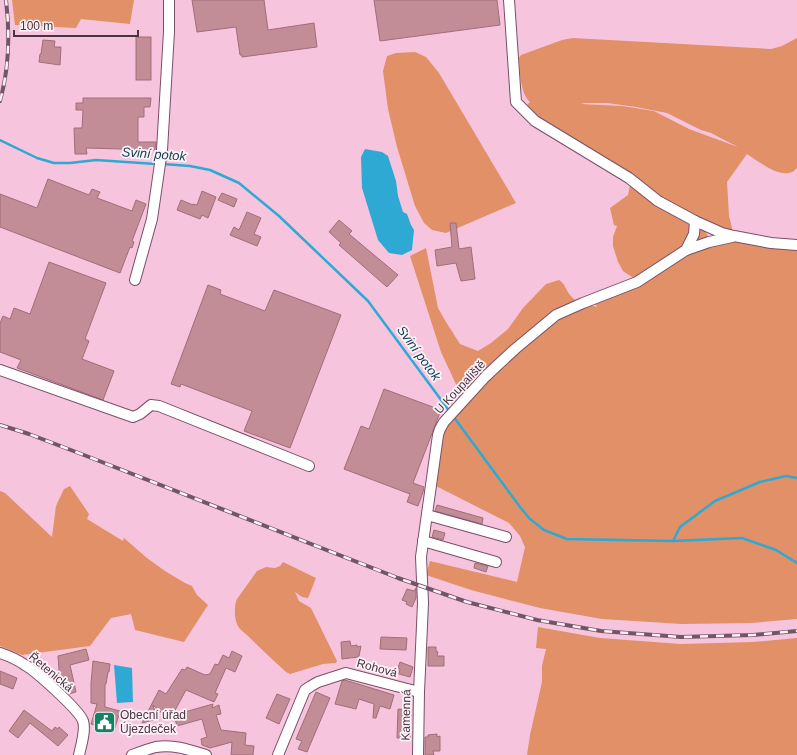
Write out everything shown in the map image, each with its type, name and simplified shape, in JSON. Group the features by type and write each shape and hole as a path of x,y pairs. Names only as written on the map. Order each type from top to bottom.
{"street":[{"path":"135,280 152,219 162,150 169,32 169,0"},
{"path":"509,0 516,102 535,121 629,178 658,200 695,221 722,233 734,236 771,243 797,245"},
{"path":"686,250 694,234 695,221"},
{"name":"U Koupaliště","path":"423,603 421,557 438,435 444,422 492,370 556,315 637,282 686,250 709,242 734,236"},
{"path":"0,370 133,417 151,406 159,406 309,466"},
{"path":"427,515 506,538"},
{"path":"423,541 496,562"},
{"name":"Kamenná","path":"418,755 423,603"},
{"name":"Řetenická","path":"0,653 30,667 81,716 84,728 79,755"},
{"name":"Rohová","path":"278,755 305,690 318,682 346,673 419,692"},
{"path":"132,755 156,747 166,746 178,747 206,755"}],"shaded area":[{"path":"12,0 134,0 130,24 81,19 76,28 15,25"},
{"path":"573,38 771,49 782,46 797,38 797,168 792,172 781,173 768,168 747,154 727,182 729,216 733,232 705,231 709,238 635,279 623,271 618,262 613,246 613,237 617,226 614,225 610,208 628,195 630,185 536,118 525,107 530,102 522,88 519,58 521,55 562,40","holes":["607,103 667,113 738,147 689,129 654,111 622,106 581,104"]},
{"path":"415,52 426,57 439,73 516,203 446,233 432,230 424,223 415,206 397,147 388,109 383,71 387,56 396,53"},
{"path":"797,240 797,619 752,623 682,624 602,619 540,608 471,590 426,575 430,561 517,582 525,547 520,536 509,523 434,485 439,464 433,442 462,397 441,352 410,256 426,248 438,308 460,344 478,351 491,343 508,329 523,308 546,284 559,280 572,298 582,303 597,307 594,302 707,246 732,241 765,246"},
{"path":"70,486 89,514 87,519 123,541 124,538 165,571 192,586 197,595 208,605 184,642 135,630 131,614 111,618 90,646 22,655 0,646 0,491 5,493 52,537 56,506 64,489"},
{"path":"283,562 316,578 308,598 302,597 295,592 299,601 311,608 337,661 336,663 323,664 290,674 286,672 238,626 235,612 237,599 257,571 266,567 275,568 280,566"},
{"path":"538,627 600,638 681,644 753,642 797,638 797,755 527,755 542,682 542,666 546,649 536,648"}],"water":[{"path":"365,149 382,152 388,156 396,181 398,196 403,212 407,214 414,230 412,250 402,255 389,253 378,240 362,188 361,157"},
{"path":"114,665 132,668 133,702 117,703"}],"building":[{"path":"192,0 264,0 268,30 314,23 317,47 242,57 242,55 240,55 236,27 197,32"},
{"path":"374,0 497,0 500,25 380,41"},
{"path":"136,37 151,37 151,80 136,80"},
{"path":"43,40 55,41 54,47 61,47 60,65 39,62"},
{"path":"83,98 151,98 150,107 144,107 144,117 138,117 138,142 156,142 155,150 86,148 87,154 75,154 74,128 82,128 83,110 76,110 76,103 83,103"},
{"path":"48,179 89,195 92,189 100,192 97,198 132,211 136,200 146,204 132,241 134,242 132,248 130,247 120,273 0,227 0,194 37,208"},
{"path":"202,191 216,197 208,218 202,215 200,219 177,210 181,200 197,205"},
{"path":"222,193 237,199 234,207 218,200"},
{"path":"247,212 261,218 254,234 261,237 257,246 230,235 234,227 239,230"},
{"path":"339,220 352,231 349,234 398,275 387,287 339,245 341,243 329,232"},
{"path":"450,223 456,223 459,249 471,247 475,279 461,281 456,263 437,266 435,250 452,247"},
{"path":"49,262 106,283 85,339 89,341 82,359 114,371 103,400 17,368 21,360 0,352 0,323 3,316 10,319 14,308 30,314"},
{"path":"208,285 221,290 220,294 265,311 274,290 341,315 290,448 244,431 252,411 181,384 180,387 171,384"},
{"path":"384,389 441,410 413,483 424,487 418,506 407,502 410,494 344,469 361,426 369,429"},
{"path":"437,505 483,518 482,524 435,511"},
{"path":"434,530 445,533 443,540 432,537"},
{"path":"475,563 488,566 486,572 474,568"},
{"path":"416,588 416,598 412,607 406,604 407,602 402,600 407,589 414,591"},
{"path":"381,637 407,638 406,650 380,649"},
{"path":"350,641 351,646 361,646 359,656 342,659 341,642"},
{"path":"428,647 436,647 436,651 438,652 437,656 444,656 444,666 428,666"},
{"path":"86,649 89,660 70,665 76,692 69,694 63,688 58,656"},
{"path":"232,651 242,656 235,672 226,668 215,693 218,694 214,702 186,690 173,714 172,711 165,716 153,705 157,719 142,723 159,690 166,694 182,669 185,670 187,667 205,675 210,674 215,664 218,665 223,655 229,658"},
{"path":"93,661 110,664 105,684 105,707 120,711 114,731 91,724 97,704 91,703"},
{"path":"400,662 413,667 410,677 399,674 400,669 398,668"},
{"path":"0,671 17,678 13,689 0,684"},
{"path":"345,680 394,695 390,709 380,706 376,718 373,718 374,704 359,699 356,709 335,704 342,681"},
{"path":"316,692 330,698 307,752 298,749 302,741 296,739"},
{"path":"277,694 290,699 279,724 266,718"},
{"path":"213,704 212,708 219,705 221,714 216,715 221,730 246,733 245,745 254,746 253,755 231,755 232,742 210,748 202,745 201,739 207,737 202,719 177,726 174,715"},
{"path":"398,709 411,710 410,738 397,738"},
{"path":"24,710 52,731 55,727 58,729 59,727 68,735 58,746 30,723 18,738 9,731"},
{"path":"437,734 437,737 440,736 440,751 433,751 434,755 425,755 425,737 428,737 428,735"}],"waterway":[{"name":"Sviní potok","path":"0,140 37,158 54,163 96,160 156,164"},
{"name":"Sviní potok","path":"163,164 190,166 210,170 239,183 279,216 368,301 450,412"},
{"name":"Sviní potok","path":"453,416 520,507 530,519 544,530 567,539 673,541 742,538 776,550 797,563"},
{"name":"Sviní potok","path":"673,541 680,527 715,501 760,482 786,476 797,478"}],"railway":[{"path":"0,101 8,51 6,0"},
{"path":"0,425 29,434 89,457 398,578 467,602 537,620 601,631 681,637 753,635 797,631"}],"place":[{"name":"Obecní úřad Újezdeček","path":"105,722"}]}
